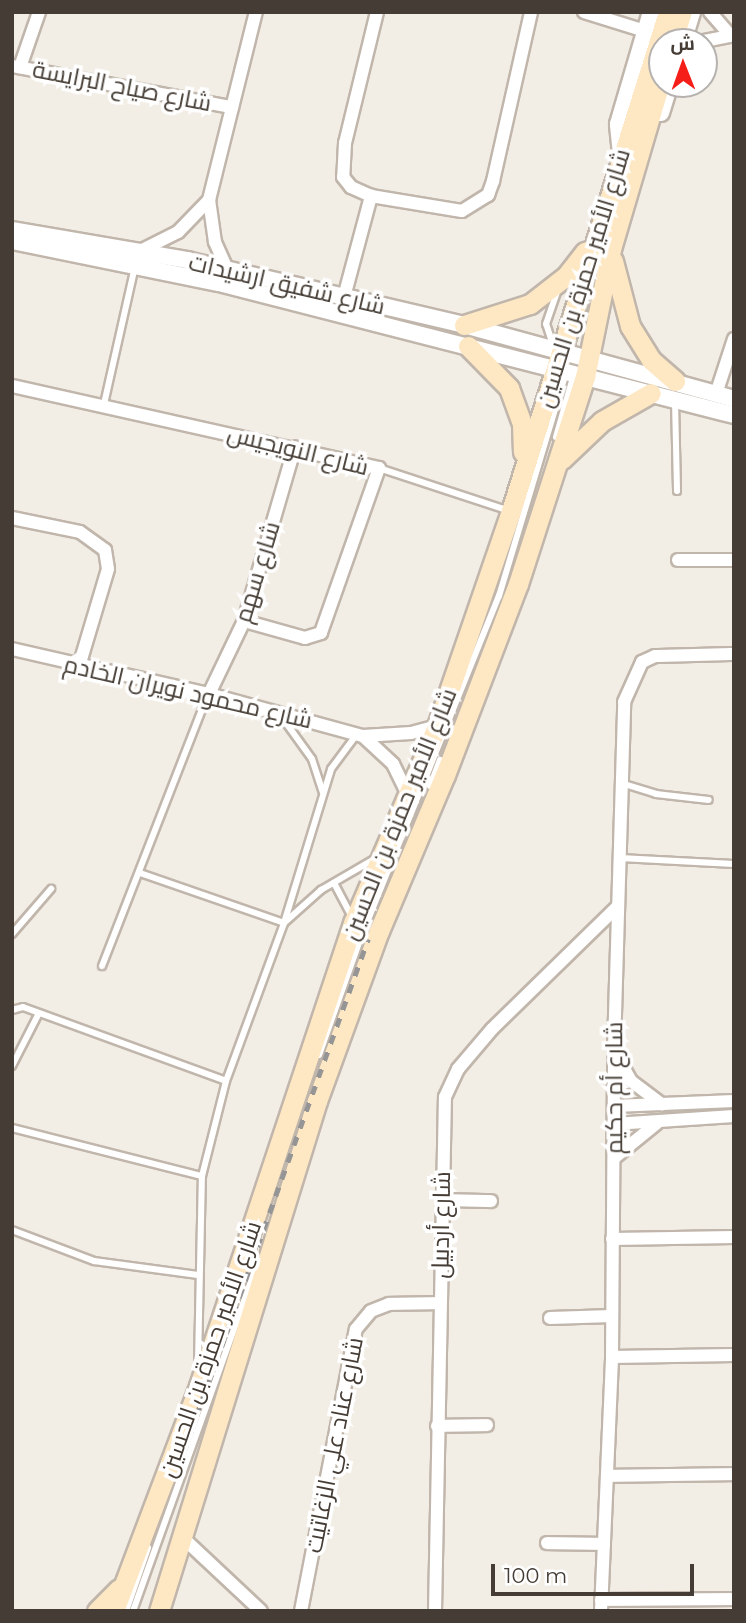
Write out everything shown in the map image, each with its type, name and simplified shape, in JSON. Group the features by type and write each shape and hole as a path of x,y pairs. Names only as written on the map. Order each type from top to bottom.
{"main road":[{"name":"شارع الأمير حمزة بن الحسين","path":"114,1611 199,1386 354,920 437,726 511,511 519,480 571,367 611,249 629,156 668,12"},
{"name":"شارع الأمير حمزة بن الحسين","path":"159,1611 317,1101 379,931 504,623 556,466 592,243 653,98"},
{"path":"464,324 521,309 566,276 592,243"},
{"path":"611,249 630,326 650,360 675,390"},
{"path":"468,346 509,387 519,411 524,443 519,480"},
{"path":"556,466 602,421 651,393"},
{"path":"97,1611 125,1584"}],"street":[{"path":"16,66 39,12"},
{"path":"227,269 215,242 209,200 256,12"},
{"path":"377,12 342,163 343,177 351,187 372,196 461,211 488,195 531,12"},
{"path":"584,12 645,31"},
{"path":"651,12 618,124 629,156 652,139 665,98"},
{"path":"710,12 732,35"},
{"name":"شارع صياح البرايسة","path":"16,66 232,107"},
{"path":"344,297 372,196"},
{"path":"137,258 178,232 209,200"},
{"name":"شارع شفيق ارشيدات","path":"12,230 137,258 468,346 571,367"},
{"name":"شارع شفيق ارشيدات","path":"12,241 227,269 464,324 571,367"},
{"path":"716,394 734,339"},
{"path":"571,367 675,390 716,394 734,399"},
{"path":"571,367 651,393 675,390 734,415"},
{"name":"شارع النويجيس","path":"12,386 104,404 379,468 321,633 305,638 244,621"},
{"name":"شارع سهم","path":"209,694 244,621 295,447"},
{"path":"12,518 80,531 105,550 108,569 79,666"},
{"path":"678,560 734,560"},
{"name":"شارع محمود نويران الخادم","path":"12,649 209,694 360,735 411,733 437,726"},
{"name":"شارع أم حكيم","path":"601,1605 612,1357 614,1048 624,702 642,662 655,656 734,653"},
{"name":"شارع محمود نويران الخادم","path":"360,735 393,764 408,795"},
{"name":"شارع أردبيل","path":"435,1611 443,1200 441,1128 445,1097 458,1069 492,1029 617,907"},
{"path":"614,1048 631,1082 662,1104"},
{"path":"614,1106 734,1101"},
{"path":"614,1124 734,1116"},
{"path":"614,1158 657,1122"},
{"path":"443,1200 491,1201"},
{"path":"612,1239 734,1237"},
{"name":"شارع عناد علي الزغاتيت","path":"301,1611 356,1329 371,1311 388,1304 439,1303"},
{"path":"550,1318 612,1316"},
{"path":"612,1357 734,1355"},
{"path":"437,1426 487,1425"},
{"path":"607,1476 734,1474"},
{"path":"183,1537 261,1611"},
{"path":"547,1543 604,1544"},
{"path":"601,1605 734,1599"}],"lane":[{"path":"104,404 137,258"},
{"path":"566,276 546,324 548,339 571,367"},
{"path":"126,1611 361,937 499,597 571,367"},
{"path":"133,1611 368,939 512,583 571,367"},
{"path":"675,390 677,491"},
{"path":"379,468 511,511"},
{"path":"102,966 209,694"},
{"path":"278,712 312,759 324,793"},
{"path":"199,1386 198,1275 202,1176 226,1081 285,923 336,757 360,735"},
{"path":"621,783 656,794 709,800"},
{"path":"285,923 334,883 384,852"},
{"path":"619,858 734,864"},
{"path":"140,873 285,923"},
{"path":"334,883 354,920"},
{"path":"13,931 51,890"},
{"path":"12,1010 23,1007 226,1081"},
{"path":"13,1062 38,1013"},
{"path":"12,1128 202,1176"},
{"path":"12,1230 94,1261 198,1275"}],"railway":[{"path":"190,1433 368,939"}]}
